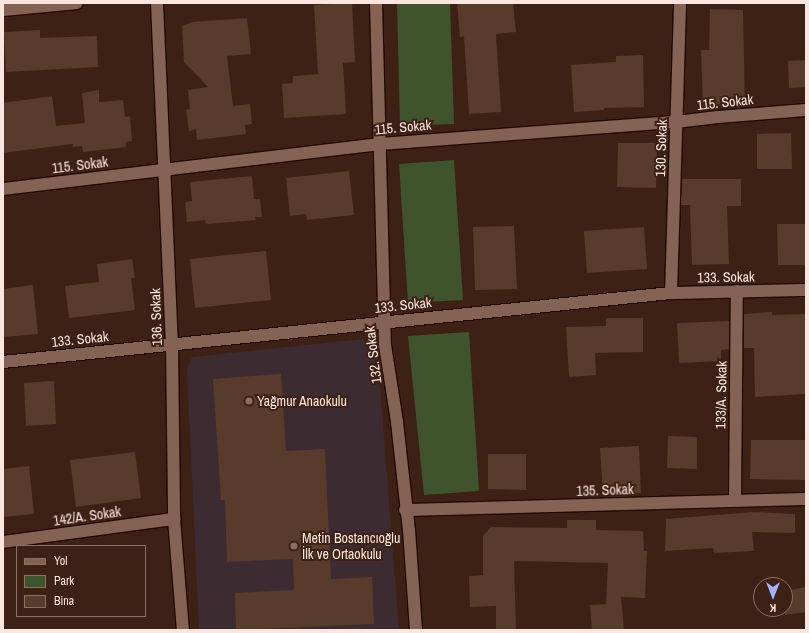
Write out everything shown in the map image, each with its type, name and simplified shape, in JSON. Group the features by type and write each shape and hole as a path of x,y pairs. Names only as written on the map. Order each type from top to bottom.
{"street":[{"path":"3,10 76,3"},
{"name":"136. Sokak","path":"157,3 172,345 174,519 183,630"},
{"name":"132. Sokak","path":"376,3 385,345 397,422 405,510 409,530 416,630"},
{"name":"130. Sokak","path":"671,293 680,3"},
{"name":"115. Sokak","path":"3,189 380,144 676,122 806,110"},
{"name":"133. Sokak","path":"3,362 671,293 806,290"},
{"name":"133/A. Sokak","path":"735,500 738,291"},
{"name":"135. Sokak","path":"405,510 598,506 735,500 806,499"},
{"name":"142/A. Sokak","path":"3,542 174,519"}],"shaded area":[{"name":"Metin Bostancıoğlu İlk ve Ortaokulu","path":"363,339 377,347 399,630 199,630 187,370 192,357"}],"green space":[{"path":"397,3 450,3 454,124 400,126"},
{"path":"454,160 463,300 408,303 399,164"},
{"path":"469,332 479,491 424,495 408,336"}],"building":[{"path":"352,3 355,62 343,63 346,114 284,118 282,84 293,83 293,76 318,74 314,5"},
{"path":"457,3 513,3 516,32 496,34 501,112 469,114 464,36 460,37"},
{"path":"710,9 743,10 745,104 703,106 701,50 709,50"},
{"path":"247,18 251,54 227,56 233,106 250,104 252,124 245,125 246,134 197,140 196,129 189,131 186,110 190,109 188,90 208,87 184,62 182,26 192,22"},
{"path":"40,30 40,38 97,36 98,67 6,72 4,32"},
{"path":"643,55 644,107 604,108 604,110 574,112 571,65 616,62 616,56"},
{"path":"806,60 806,87 789,88 788,61"},
{"path":"99,90 99,102 123,100 125,117 130,116 132,141 126,142 126,147 83,152 82,146 73,147 73,144 3,153 3,103 52,96 56,126 85,123 82,93"},
{"path":"791,133 792,169 757,169 757,134"},
{"path":"618,143 657,143 656,188 617,187"},
{"path":"349,171 354,215 307,220 306,214 290,216 286,178"},
{"path":"252,176 254,199 260,199 262,217 255,217 256,220 206,224 205,220 187,222 185,202 192,201 190,182"},
{"path":"682,179 741,179 741,206 727,206 729,264 692,265 690,205 681,205"},
{"path":"777,224 806,224 806,265 778,265"},
{"path":"514,226 517,289 475,290 473,227"},
{"path":"644,227 647,269 587,273 584,231"},
{"path":"266,251 271,300 195,308 190,259"},
{"path":"132,259 135,278 131,278 135,310 69,318 65,286 99,282 97,264"},
{"path":"33,285 38,334 3,337 3,289"},
{"path":"772,312 772,315 806,314 806,394 755,397 754,348 744,348 744,314"},
{"path":"606,318 643,318 643,352 595,353 596,375 569,377 566,327 606,326"},
{"path":"729,321 729,349 721,350 721,361 679,363 677,323"},
{"path":"281,374 286,451 325,449 331,579 372,577 374,624 236,630 235,593 294,590 293,559 227,562 225,500 221,500 213,379"},
{"path":"54,381 56,424 26,426 24,383"},
{"path":"668,436 697,437 697,469 667,468"},
{"path":"751,440 806,440 806,480 750,479"},
{"path":"639,446 641,493 603,495 600,448"},
{"path":"135,452 141,498 76,507 70,460"},
{"path":"488,454 526,454 526,490 488,489"},
{"path":"29,466 34,514 3,517 3,469"},
{"path":"754,512 795,514 795,533 752,532 754,551 714,553 713,548 665,551 666,519"},
{"path":"567,520 596,520 596,530 643,531 644,551 647,551 645,598 621,597 624,630 592,630 590,605 606,604 608,563 514,561 516,630 496,630 496,606 470,607 469,576 483,575 483,536 491,527 567,528"},
{"path":"806,587 806,612 793,614 793,589"}],"place":[{"name":"Yağmur Anaokulu","path":"249,401"},
{"name":"Metin Bostancıoğlu İlk ve Ortaokulu","path":"294,546"}]}
